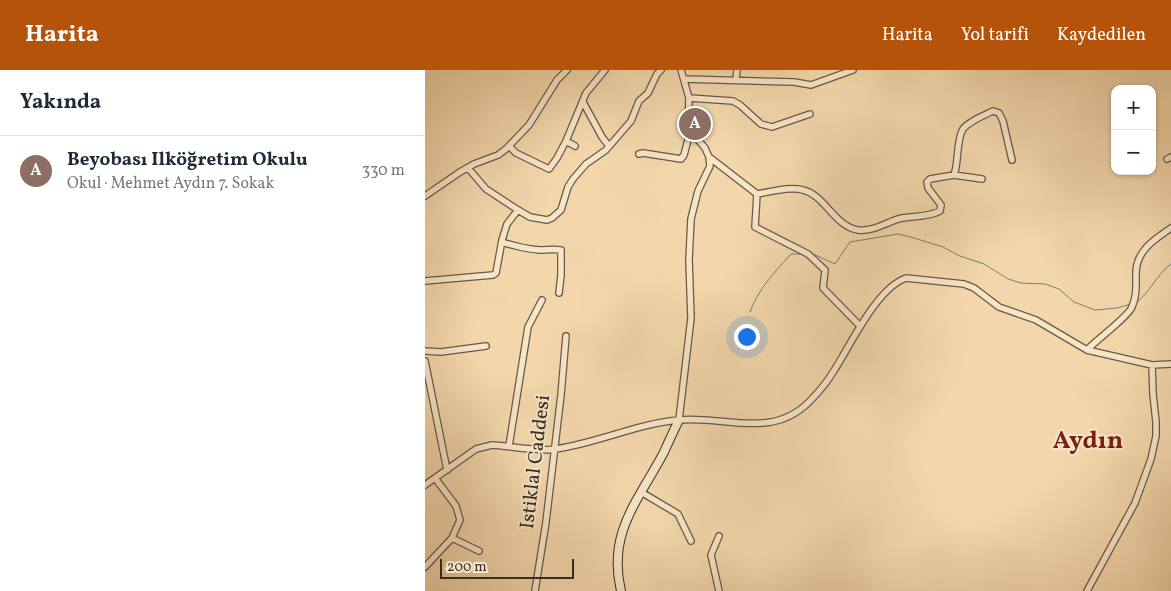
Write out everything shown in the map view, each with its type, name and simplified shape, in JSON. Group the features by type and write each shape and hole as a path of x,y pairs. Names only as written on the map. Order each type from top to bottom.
{"street":[{"path":"425,196 467,168 498,155 509,146 529,125 557,80 567,70"},
{"path":"509,146 523,156 549,169 566,141 586,93 605,70"},
{"path":"467,168 486,189 518,210 531,217 547,220 552,218 561,210 568,187 573,179 586,164 609,146 631,121 639,102 648,93 657,74 664,70"},
{"path":"621,591 617,560 626,519 679,420 691,318 689,260 691,219 698,190 710,166 705,148 691,132 688,125 689,98 681,70"},
{"path":"736,80 737,70"},
{"path":"684,78 811,84 853,70"},
{"path":"689,98 733,101 761,124 772,127 810,114"},
{"path":"583,102 609,146"},
{"path":"954,175 963,131 967,125 993,111 999,113 1003,120 1012,160"},
{"path":"639,154 681,159 691,132"},
{"path":"566,141 575,146"},
{"path":"709,157 757,194 794,189 803,190 813,196 849,227 865,230 903,218 938,213 941,205 928,188 928,180 954,175 982,179"},
{"path":"757,194 755,227 801,250 825,270 823,288 860,326"},
{"path":"425,281 493,275 496,273 507,224 518,210"},
{"path":"1087,350 1132,305 1137,292 1136,272 1139,259 1149,243 1171,228"},
{"path":"502,242 532,250 549,248 561,250 559,293"},
{"path":"425,486 476,449 484,446 555,450 645,426 679,420 760,424 785,418 797,412 814,396 835,370 860,326 884,294 899,280 907,278 951,282 974,288 999,307 1036,320 1087,350 1152,365 1171,364"},
{"path":"509,446 528,327 542,300"},
{"name":"Istiklal Caddesi","path":"535,591 555,450 566,336"},
{"path":"425,351 441,352 486,346"},
{"path":"425,361 447,470"},
{"path":"1087,591 1135,502 1151,459 1157,422 1153,394 1152,365"},
{"path":"425,567 452,538 460,517 456,506 435,478"},
{"path":"641,492 678,514 691,541"},
{"path":"719,536 711,555 719,591"},
{"path":"452,538 479,551"}],"waterway":[{"path":"811,253 835,264 850,242 898,234 943,247 960,256 984,264 1008,279 1021,283 1045,284 1059,289 1074,302 1095,310 1117,308 1131,304"},
{"path":"750,312 762,288 773,274 791,254 802,254"},
{"path":"1137,302 1171,264"}],"place":[{"name":"Beyobası Ilköğretim Okulu","path":"695,124"}],"district":[{"name":"Aydın","path":"1088,441"}]}
